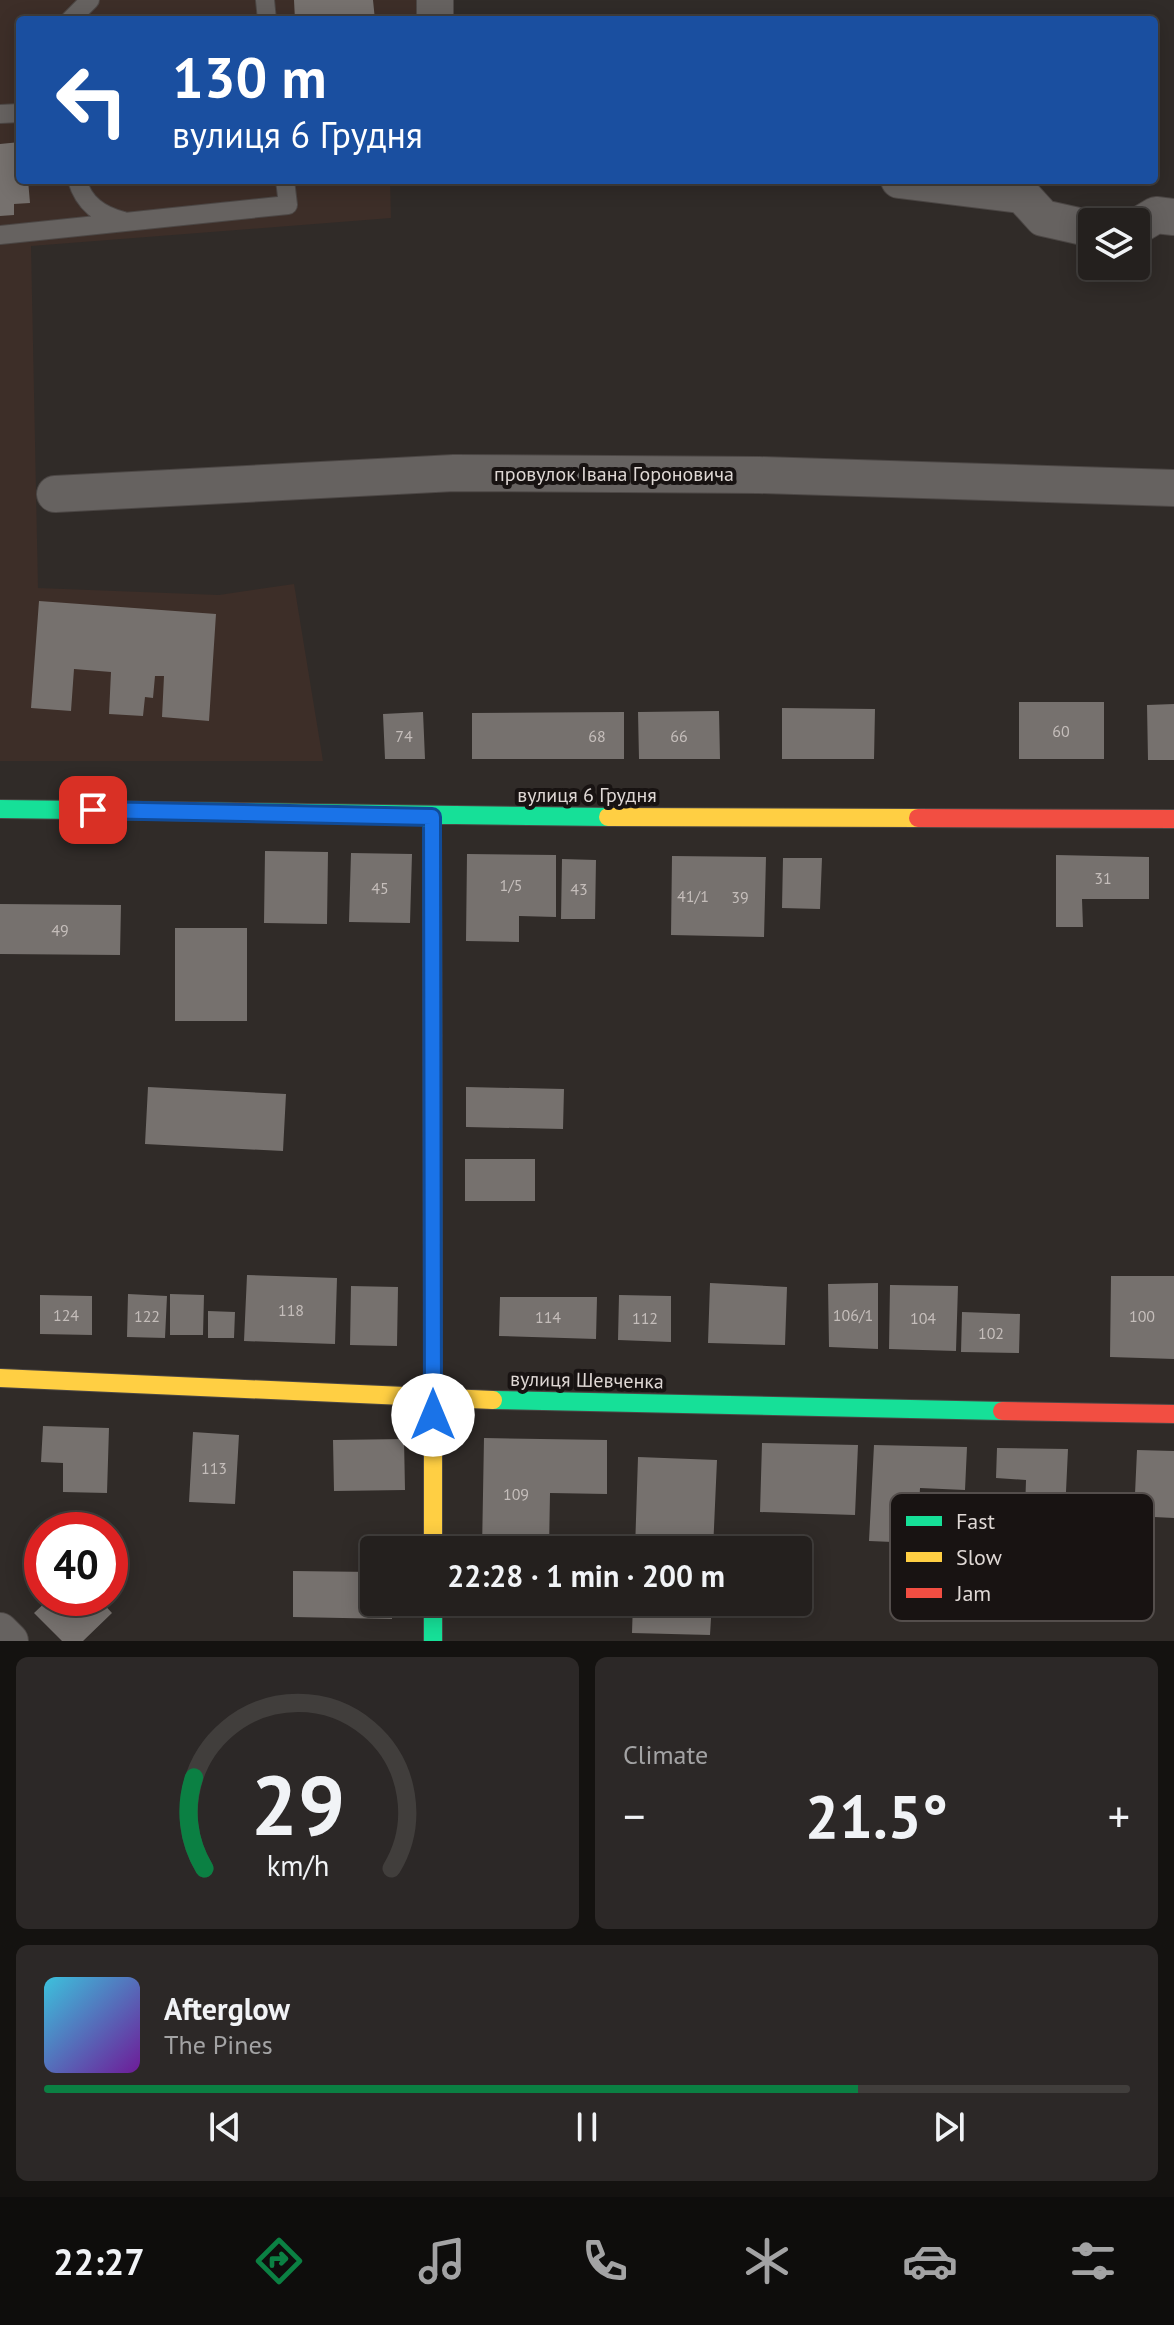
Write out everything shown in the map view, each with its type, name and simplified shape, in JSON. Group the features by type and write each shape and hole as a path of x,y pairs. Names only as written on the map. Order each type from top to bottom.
{"street":[{"path":"932,184 1022,195 1043,218 1078,226"},
{"path":"1150,219 1156,215 1174,217"},
{"name":"провулок Івана Гороновича","path":"55,494 454,473 759,475 1174,488"},
{"name":"вулиця 6 Грудня","path":"0,809 432,817 1174,819"},
{"path":"432,817 433,1536"},
{"name":"вулиця Шевченка","path":"0,1378 433,1399 1174,1414"},
{"path":"433,1616 433,1641"},
{"path":"0,1631 10,1641"}],"lane":[{"path":"74,16 90,0"},
{"path":"79,184 94,208 126,222"},
{"path":"0,235 288,205 285,184"}],"shaded area":[{"path":"0,0 418,0 419,16 16,16 16,184 390,184 391,218 31,246 38,588 219,595 294,584 323,761 0,761"}],"building":[{"path":"294,0 373,0 375,16 295,16"},
{"path":"16,142 16,184 28,184 30,203 14,204 14,215 0,216 0,144"},
{"path":"39,601 216,614 209,721 162,717 164,676 155,676 153,698 145,697 143,716 109,714 111,672 74,669 71,711 31,708"},
{"path":"1019,702 1104,702 1104,759 1019,759"},
{"path":"1174,704 1174,760 1148,760 1147,705"},
{"path":"782,708 875,709 874,759 782,759"},
{"path":"719,711 720,759 639,759 638,712"},
{"path":"423,712 425,759 385,759 383,714"},
{"path":"624,712 624,759 472,759 472,713"},
{"path":"265,851 328,852 327,924 264,923"},
{"path":"351,853 412,854 410,923 349,922"},
{"path":"467,854 556,855 556,917 519,916 519,942 466,941"},
{"path":"1056,855 1149,857 1149,899 1082,899 1083,927 1056,927"},
{"path":"672,856 766,857 764,937 671,935"},
{"path":"783,858 822,858 820,909 782,908"},
{"path":"562,859 596,860 595,919 561,919"},
{"path":"0,904 121,905 120,955 0,954"},
{"path":"175,928 247,928 247,1021 175,1021"},
{"path":"148,1087 286,1094 283,1151 145,1144"},
{"path":"466,1087 564,1089 563,1129 466,1127"},
{"path":"465,1159 535,1159 535,1201 465,1201"},
{"path":"247,1275 337,1278 335,1344 244,1341"},
{"path":"1111,1276 1174,1276 1174,1359 1110,1357"},
{"path":"710,1283 787,1287 785,1345 708,1343"},
{"path":"878,1283 878,1349 829,1347 828,1284"},
{"path":"890,1285 958,1286 956,1351 889,1349"},
{"path":"351,1286 398,1287 397,1346 350,1345"},
{"path":"128,1294 167,1296 165,1338 127,1337"},
{"path":"170,1294 204,1295 203,1335 170,1335"},
{"path":"40,1295 92,1296 92,1335 40,1334"},
{"path":"619,1295 671,1296 671,1342 618,1340"},
{"path":"500,1297 597,1297 596,1339 499,1336"},
{"path":"208,1311 235,1312 234,1338 208,1338"},
{"path":"962,1312 1020,1314 1019,1353 961,1352"},
{"path":"43,1426 109,1428 107,1493 63,1492 63,1463 41,1462"},
{"path":"193,1432 239,1435 235,1504 189,1502"},
{"path":"484,1438 607,1440 607,1494 550,1493 549,1536 482,1536"},
{"path":"404,1439 405,1490 334,1491 333,1440"},
{"path":"762,1443 858,1445 855,1515 760,1512"},
{"path":"874,1445 967,1447 965,1490 920,1488 920,1493 890,1493 890,1542 869,1541"},
{"path":"997,1448 1068,1449 1066,1493 1026,1493 1026,1480 996,1478"},
{"path":"1137,1450 1174,1451 1174,1518 1154,1517 1154,1493 1135,1493"},
{"path":"638,1457 717,1460 714,1536 635,1536"},
{"path":"293,1571 360,1572 360,1616 392,1616 392,1619 293,1617"},
{"path":"37,1616 109,1616 83,1641 62,1641"},
{"path":"633,1616 711,1616 710,1635 632,1633"}],"traffic: fast":[{"path":"0,809 608,817"},
{"path":"432,817 433,1315"},
{"path":"493,1400 1002,1411"},
{"path":"433,1616 433,1641"}],"traffic: slow":[{"path":"608,817 918,818"},
{"path":"433,1315 433,1536"},
{"path":"0,1378 493,1400"}],"traffic: jam":[{"path":"918,818 1174,819"},
{"path":"1002,1411 1174,1414"}],"route":[{"path":"93,810 432,817 433,1415"}]}
